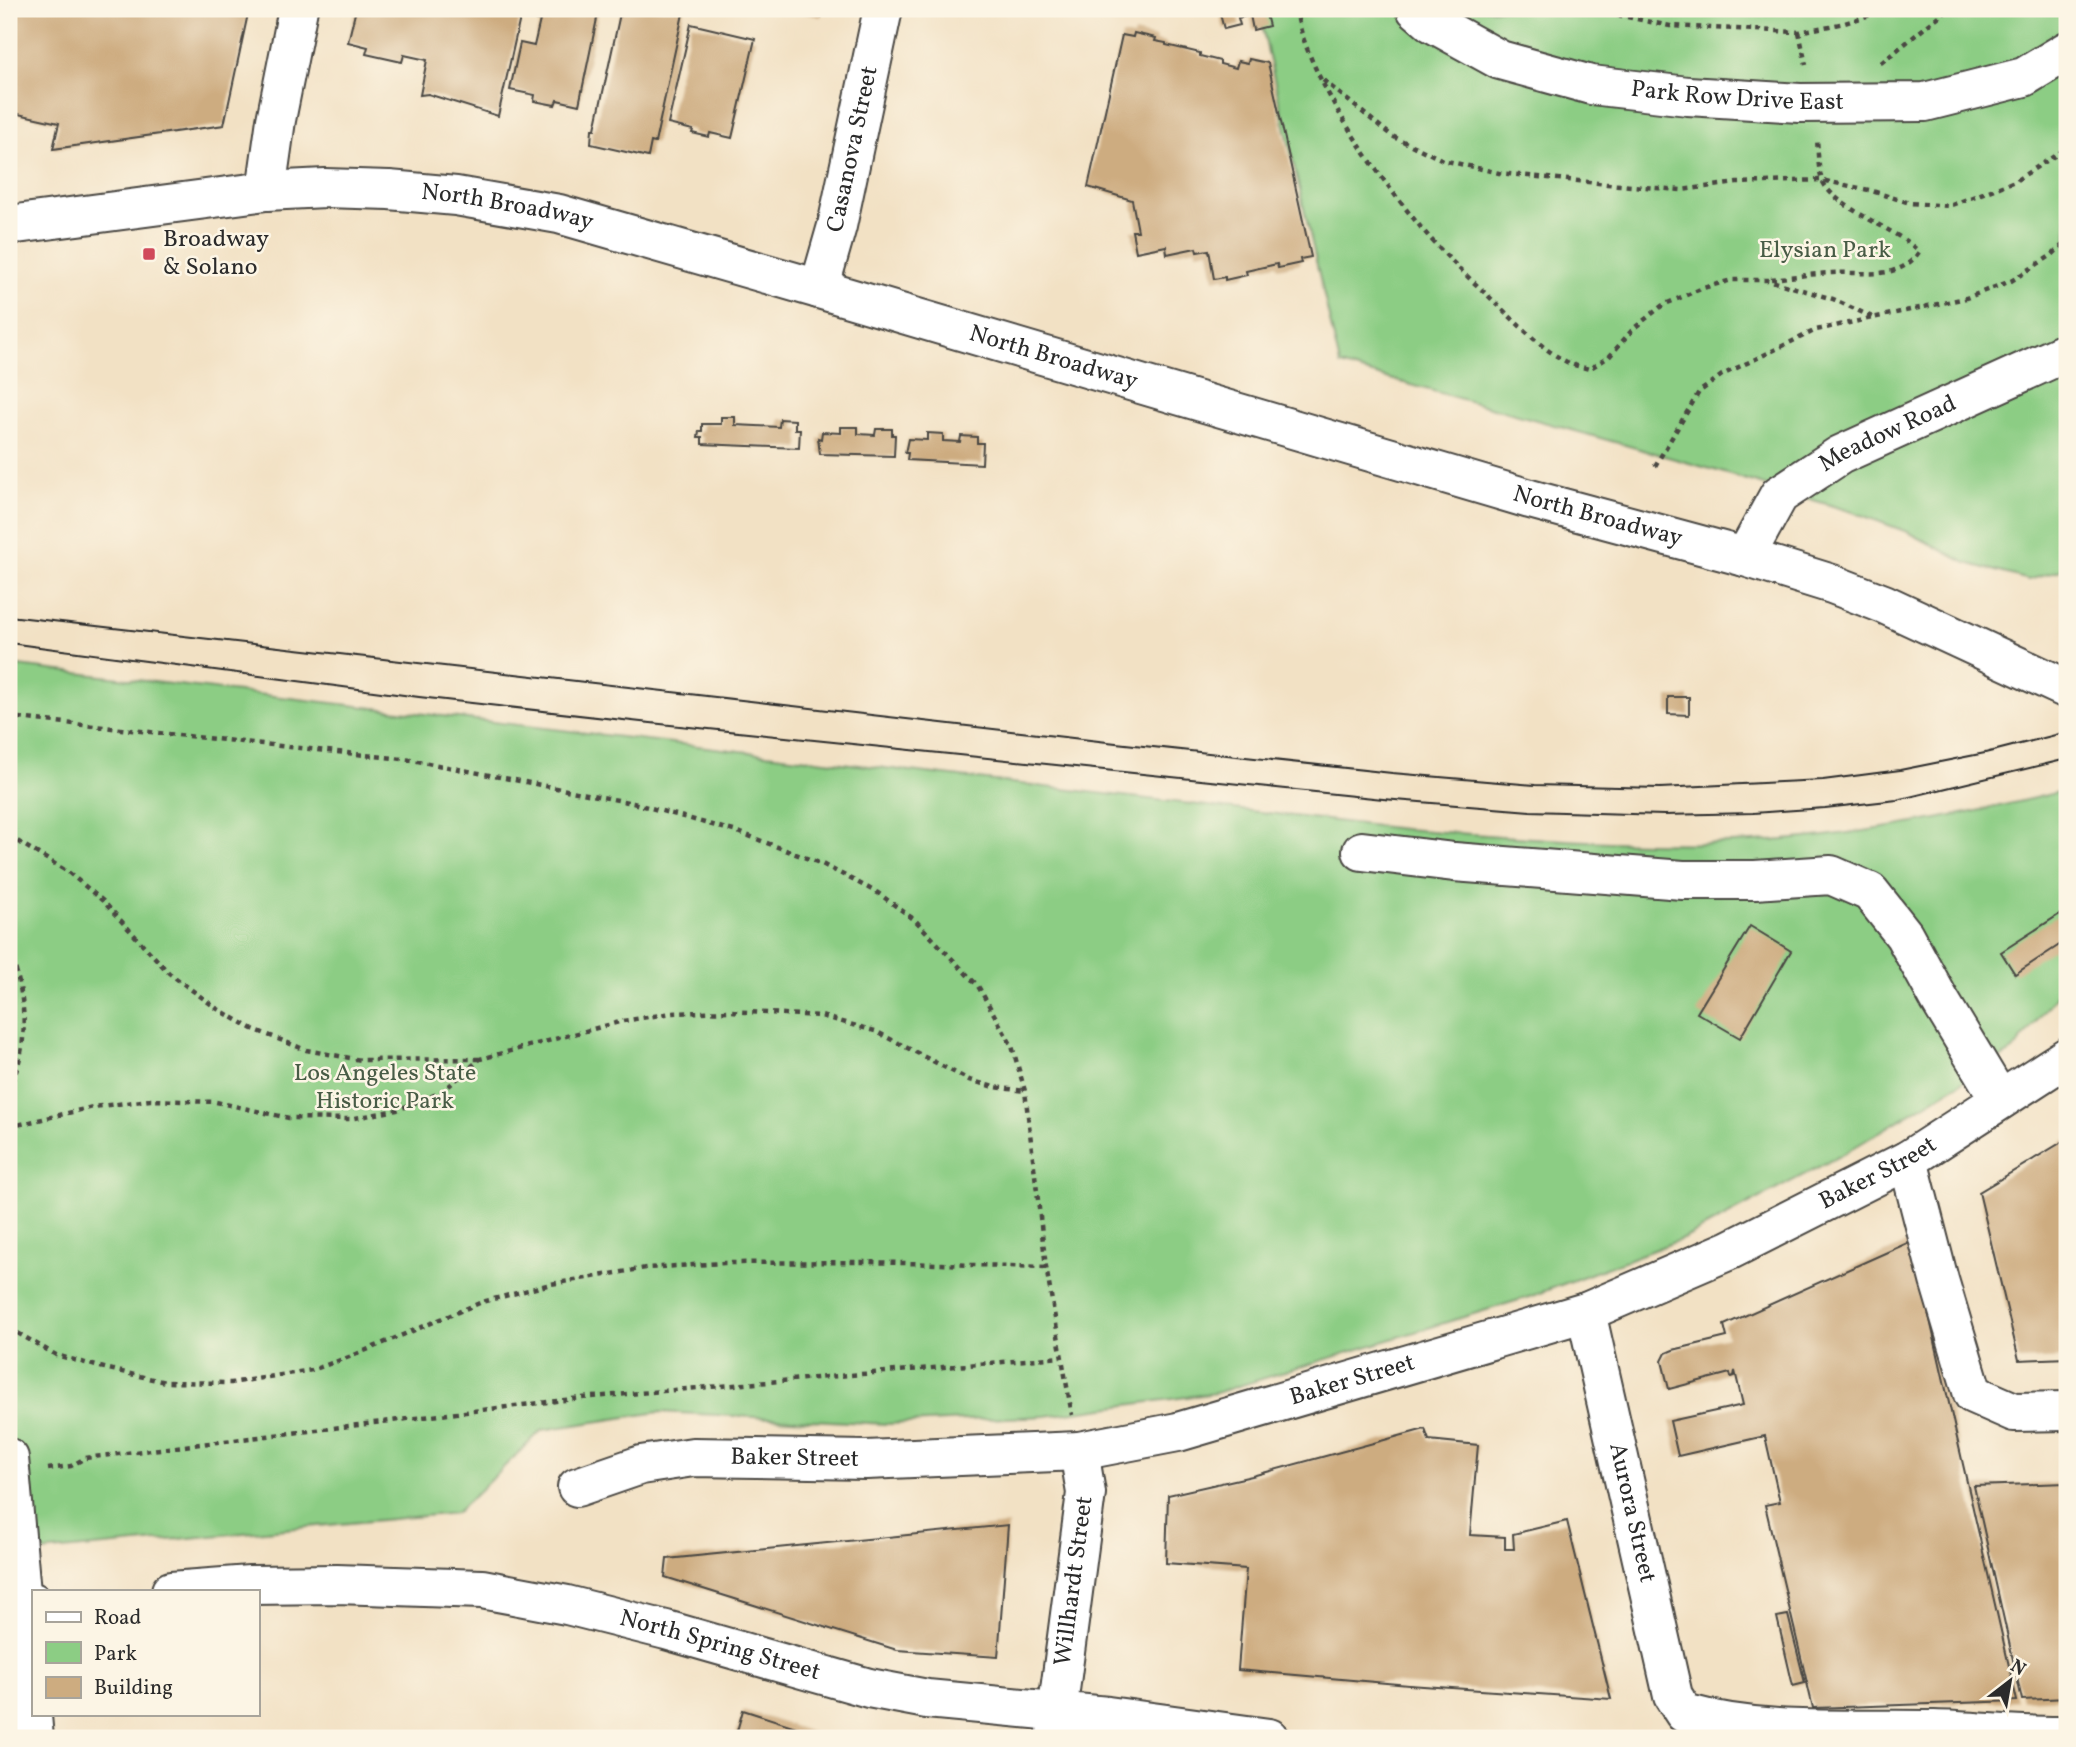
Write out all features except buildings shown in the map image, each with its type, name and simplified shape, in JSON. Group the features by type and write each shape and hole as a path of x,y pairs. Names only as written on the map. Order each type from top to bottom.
{"street":[{"path":"266,191 276,120 298,9"},
{"name":"Casanova Street","path":"819,289 837,226 883,9"},
{"name":"Park Row Drive East","path":"1416,9 1431,22 1500,60 1591,85 1688,96 1800,103 1925,102 2024,77 2067,51"},
{"name":"North Broadway","path":"9,225 266,191 325,188 456,196 559,214 1531,499 1745,557 1832,584 1884,604 2067,689"},
{"name":"Meadow Road","path":"1745,557 1779,495 1840,455 2067,352"},
{"path":"1362,851 1454,862 1682,880 1755,880 1831,875 1870,892 1904,935 2000,1100"},
{"name":"Baker Street","path":"577,1488 641,1465 693,1457 866,1460 1079,1451 1178,1432 1586,1312 1730,1250 1908,1160 2067,1057"},
{"path":"1908,1160 1942,1292 1973,1394 2014,1412 2067,1411"},
{"name":"Aurora Street","path":"1586,1312 1673,1696 1684,1713 1713,1721 1781,1729 1935,1730 2067,1736"},
{"name":"Willhardt Street","path":"1056,1725 1086,1493 1079,1451"},
{"path":"9,1458 34,1738"},
{"name":"North Spring Street","path":"184,1590 250,1585 337,1584 482,1589 567,1605 869,1688 1056,1725 1108,1716 1269,1738"}],"path":[{"path":"1296,9 1298,26 1320,78 1352,133 1430,239 1531,337 1569,363 1589,369 1609,357 1633,329 1663,306 1703,288 1732,280 1891,272 1911,264 1919,251 1910,242 1838,199 1821,180"},
{"path":"1588,9 1670,26 1799,32 1845,23 1889,9"},
{"path":"1840,103 1892,54 1948,9"},
{"path":"1320,78 1392,136 1443,160 1499,173 1681,190 1737,183 1821,180 1869,190 1910,203 1949,206 2015,181 2067,148"},
{"path":"1655,466 1699,392 1722,375 1816,330 1966,298 2011,281 2053,255 2067,241"},
{"path":"1768,280 1833,299 1872,317"},
{"path":"9,717 412,760 633,803 741,833 822,864 878,893 915,920 978,986 1012,1046 1025,1091 1046,1267 1079,1451"},
{"path":"9,836 68,872 103,901 169,972 216,1008 253,1029 306,1050 361,1060 480,1059 611,1024 672,1013 730,1011 821,1016 875,1031 969,1080 1025,1091"},
{"path":"9,950 19,976 24,1015 23,1045 16,1075 9,1088"},
{"path":"9,1126 93,1107 150,1100 216,1101 289,1118 350,1119 397,1110 442,1091 480,1059"},
{"path":"9,1328 56,1355 100,1367 165,1382 231,1383 312,1370 482,1302 551,1284 646,1268 724,1263 866,1262 1046,1267"},
{"path":"47,1469 71,1466 85,1458 568,1399 1061,1357"}],"green space":[{"name":"Elysian Park","path":"1258,9 2067,9 2067,568 2029,580 1966,563 1910,533 1856,513 1714,470 1340,365"},
{"name":"Los Angeles State Historic Park","path":"9,665 1403,829 1526,838 1650,843 1775,841 1901,826 2067,790 2067,982 2013,1051 1845,1153 1685,1238 1529,1297 1216,1393 1045,1416 887,1424 659,1412 542,1430 456,1513 9,1555"}],"tram line":[{"path":"9,616 1116,743 1392,773 1535,785 1660,788 1823,780 1900,770 1985,753 2067,732"},
{"path":"9,643 419,697 641,722 1383,799 1530,811 1664,815 1825,808 1897,800 2067,759"}],"place":[{"name":"Broadway & Solano","path":"149,254"}]}
